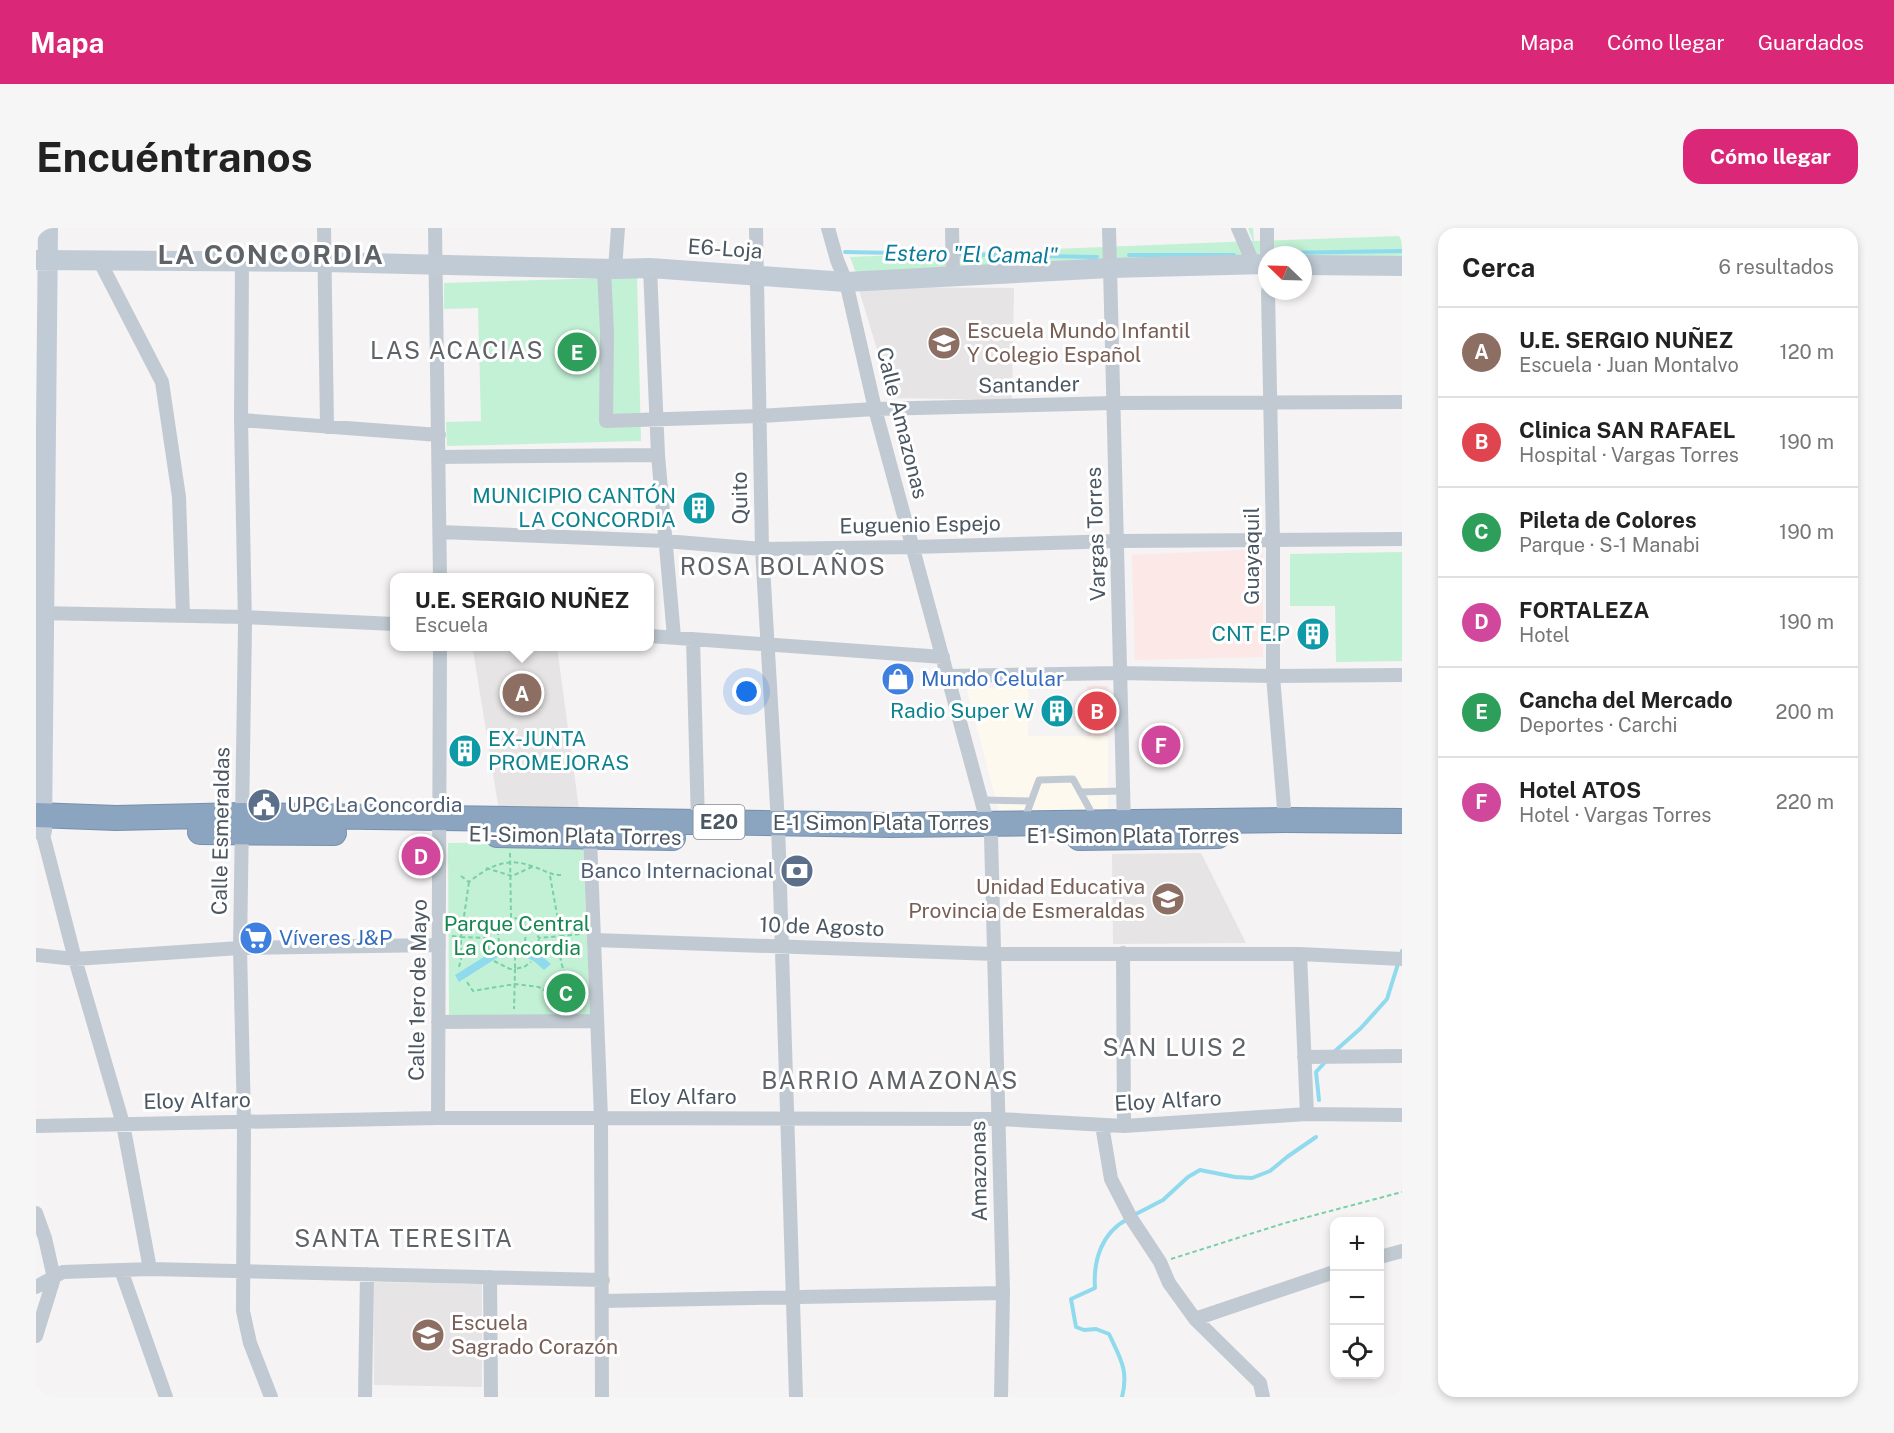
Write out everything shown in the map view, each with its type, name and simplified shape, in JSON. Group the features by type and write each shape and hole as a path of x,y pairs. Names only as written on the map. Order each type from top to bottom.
{"highway":[{"name":"E-1 Simon Plata Torres","path":"987,820 1027,812 1097,822 1124,830 1285,820 1402,821"},
{"name":"E1-Simon Plata Torres","path":"39,823 440,826 509,836 590,837 778,831 987,820 1124,830 1402,833"},
{"name":"E-1 Simon Plata Torres","path":"440,826 698,822 778,831"}],"main road":[{"path":"39,823 42,260 48,228"},
{"name":"E6-Loja","path":"42,260 650,268 846,282 1258,261"},
{"path":"1312,265 1402,266"}],"street":[{"path":"324,228 327,427"},
{"path":"435,228 440,573"},
{"path":"610,269 618,228"},
{"name":"Quito","path":"756,228 762,549 778,831 796,1397"},
{"name":"Calle Amazonas","path":"828,228 846,282 875,409 987,820"},
{"path":"952,228 953,278"},
{"name":"Vargas Torres","path":"1109,228 1124,830"},
{"path":"1238,228 1258,254"},
{"path":"1265,246 1267,228"},
{"path":"99,260 162,382 179,497 183,616"},
{"name":"Calle Esmeraldas","path":"242,262 241,420 245,617 240,948 244,1121 243,1311 250,1343 271,1397"},
{"path":"650,268 658,455 674,637"},
{"name":"Santander","path":"610,269 606,421 760,416 875,409 1113,404 1402,402"},
{"name":"Guayaquil","path":"1268,300 1273,676 1285,820"},
{"path":"241,420 439,435"},
{"path":"439,457 658,455"},
{"name":"Euguenio Espejo","path":"440,532 665,541 762,549 1118,541 1402,539"},
{"path":"40,613 245,617 390,624"},
{"path":"654,636 943,657"},
{"path":"693,639 698,822"},
{"name":"Calle 1ero de Mayo","path":"438,1118 438,1022 444,941 440,826 440,651"},
{"path":"948,676 1120,673 1273,676 1402,675"},
{"name":"Amazonas","path":"987,820 999,1119 1003,1293 1001,1397"},
{"path":"39,823 75,959 123,1124 150,1269"},
{"path":"590,837 591,937 601,1118 603,1301 599,1396"},
{"name":"10 de Agosto","path":"591,937 994,954 1300,954 1402,959"},
{"path":"36,955 75,959 240,948 444,941"},
{"path":"1123,953 1124,1125"},
{"path":"1300,954 1307,1114"},
{"path":"438,1022 596,1021"},
{"path":"1304,1057 1402,1056"},
{"name":"Eloy Alfaro","path":"36,1126 438,1118 999,1119 1124,1125 1307,1114 1402,1115"},
{"path":"1102,1125 1111,1179 1131,1218 1160,1262 1169,1283 1195,1319 1260,1383 1263,1397"},
{"path":"36,1213 45,1238 54,1278 36,1336"},
{"path":"1384,1256 1402,1251"},
{"path":"36,1287 63,1272 150,1269 603,1280"},
{"path":"121,1270 166,1397"},
{"path":"365,1397 367,1274"},
{"path":"1195,1319 1330,1274"},
{"path":"490,1277 491,1397"},
{"path":"603,1301 1003,1293"}],"lane":[{"path":"1027,812 1039,780 1073,779 1097,822"},
{"path":"1080,792 1123,791"}],"path":[{"path":"509,836 512,917"},
{"path":"459,967 469,882 486,868 510,862 534,866 549,875 561,875"},
{"path":"486,868 512,876 534,866"},
{"path":"549,875 561,936 560,960 565,973 570,978"},
{"path":"461,876 469,882"},
{"path":"489,950 489,938 498,923 512,917 524,921 535,931 539,938 537,951"},
{"path":"498,923 497,936 500,945 508,955 515,956 526,944 524,921"},
{"path":"444,941 461,937 489,938"},
{"path":"539,938 591,937"},
{"path":"514,1021 515,956"},
{"path":"494,961 515,969 531,962"},
{"path":"467,982 470,989 478,992 515,984 528,984 543,990 554,988 559,992"},
{"path":"1160,1262 1285,1223 1402,1192"}],"shaded area":[{"name":"Escuela Mundo Infantil Y Colegio Español","path":"858,287 1014,288 1012,400 892,398"},
{"path":"1263,549 1263,657 1135,660 1132,555"},
{"path":"473,651 558,651 579,809 499,811"},
{"path":"1087,686 1108,686 1108,736 1087,736"},
{"path":"1028,687 1028,736 1108,736 1108,811 999,812 967,689"},
{"name":"Unidad Educativa Provincia de Esmeraldas","path":"1201,853 1246,943 1113,944 1112,854"},
{"name":"Escuela Sagrado Corazón","path":"373,1282 482,1284 482,1387 374,1385"}],"green space":[{"path":"1248,228 1253,228 1254,241 1402,236 1402,261 1312,264 1312,246 1258,246 1258,255 856,273 850,257 1253,241"},
{"path":"637,277 641,441 447,446 446,422 481,421 478,308 444,309 444,283"},
{"path":"1402,552 1402,661 1336,662 1335,606 1290,606 1290,554"},
{"name":"Parque Central La Concordia","path":"583,842 590,1015 449,1016 448,843"}],"water":[{"path":"500,947 503,954 459,982 455,975"},
{"path":"525,947 541,955 551,964 544,970 521,954"}],"waterway":[{"name":"Estero \"El Camal\"","path":"1312,252 1402,251"},
{"name":"Estero \"El Camal\"","path":"845,252 1097,257"},
{"name":"Estero \"El Camal\"","path":"1129,255 1234,255"},
{"path":"1334,1052 1361,1028 1387,999 1402,951"},
{"path":"1319,1100 1316,1072 1327,1060"},
{"path":"1134,1215 1163,1200 1188,1177 1200,1170 1252,1178 1270,1171 1316,1137"},
{"path":"1122,1397 1124,1372 1109,1334 1096,1329 1084,1330 1076,1327 1071,1299 1095,1288 1096,1267 1101,1248 1112,1231 1128,1219"}],"place":[{"name":"Escuela Mundo Infantil Y Colegio Español","path":"944,343"},
{"name":"Cancha del Mercado","path":"577,352"},
{"name":"MUNICIPIO CANTÓN LA CONCORDIA","path":"699,508"},
{"name":"CNT E.P","path":"1313,634"},
{"name":"Mundo Celular","path":"898,679"},
{"name":"U.E. SERGIO NUÑEZ","path":"522,693"},
{"name":"Radio Super W","path":"1057,711"},
{"name":"Clinica SAN RAFAEL","path":"1097,711"},
{"name":"Hotel ATOS","path":"1161,745"},
{"name":"EX-JUNTA PROMEJORAS","path":"465,751"},
{"name":"UPC La Concordia","path":"264,805"},
{"name":"FORTALEZA","path":"421,856"},
{"name":"Banco Internacional","path":"797,871"},
{"name":"Unidad Educativa Provincia de Esmeraldas","path":"1168,899"},
{"name":"Víveres J&P","path":"256,938"},
{"name":"Pileta de Colores","path":"566,993"},
{"name":"Escuela Sagrado Corazón","path":"428,1335"}],"district":[{"name":"LA CONCORDIA","path":"271,255"},
{"name":"LAS ACACIAS","path":"457,351"},
{"name":"ROSA BOLAÑOS","path":"783,567"},
{"name":"SAN LUIS 2","path":"1175,1048"},
{"name":"BARRIO AMAZONAS","path":"890,1081"},
{"name":"SANTA TERESITA","path":"404,1239"}]}
